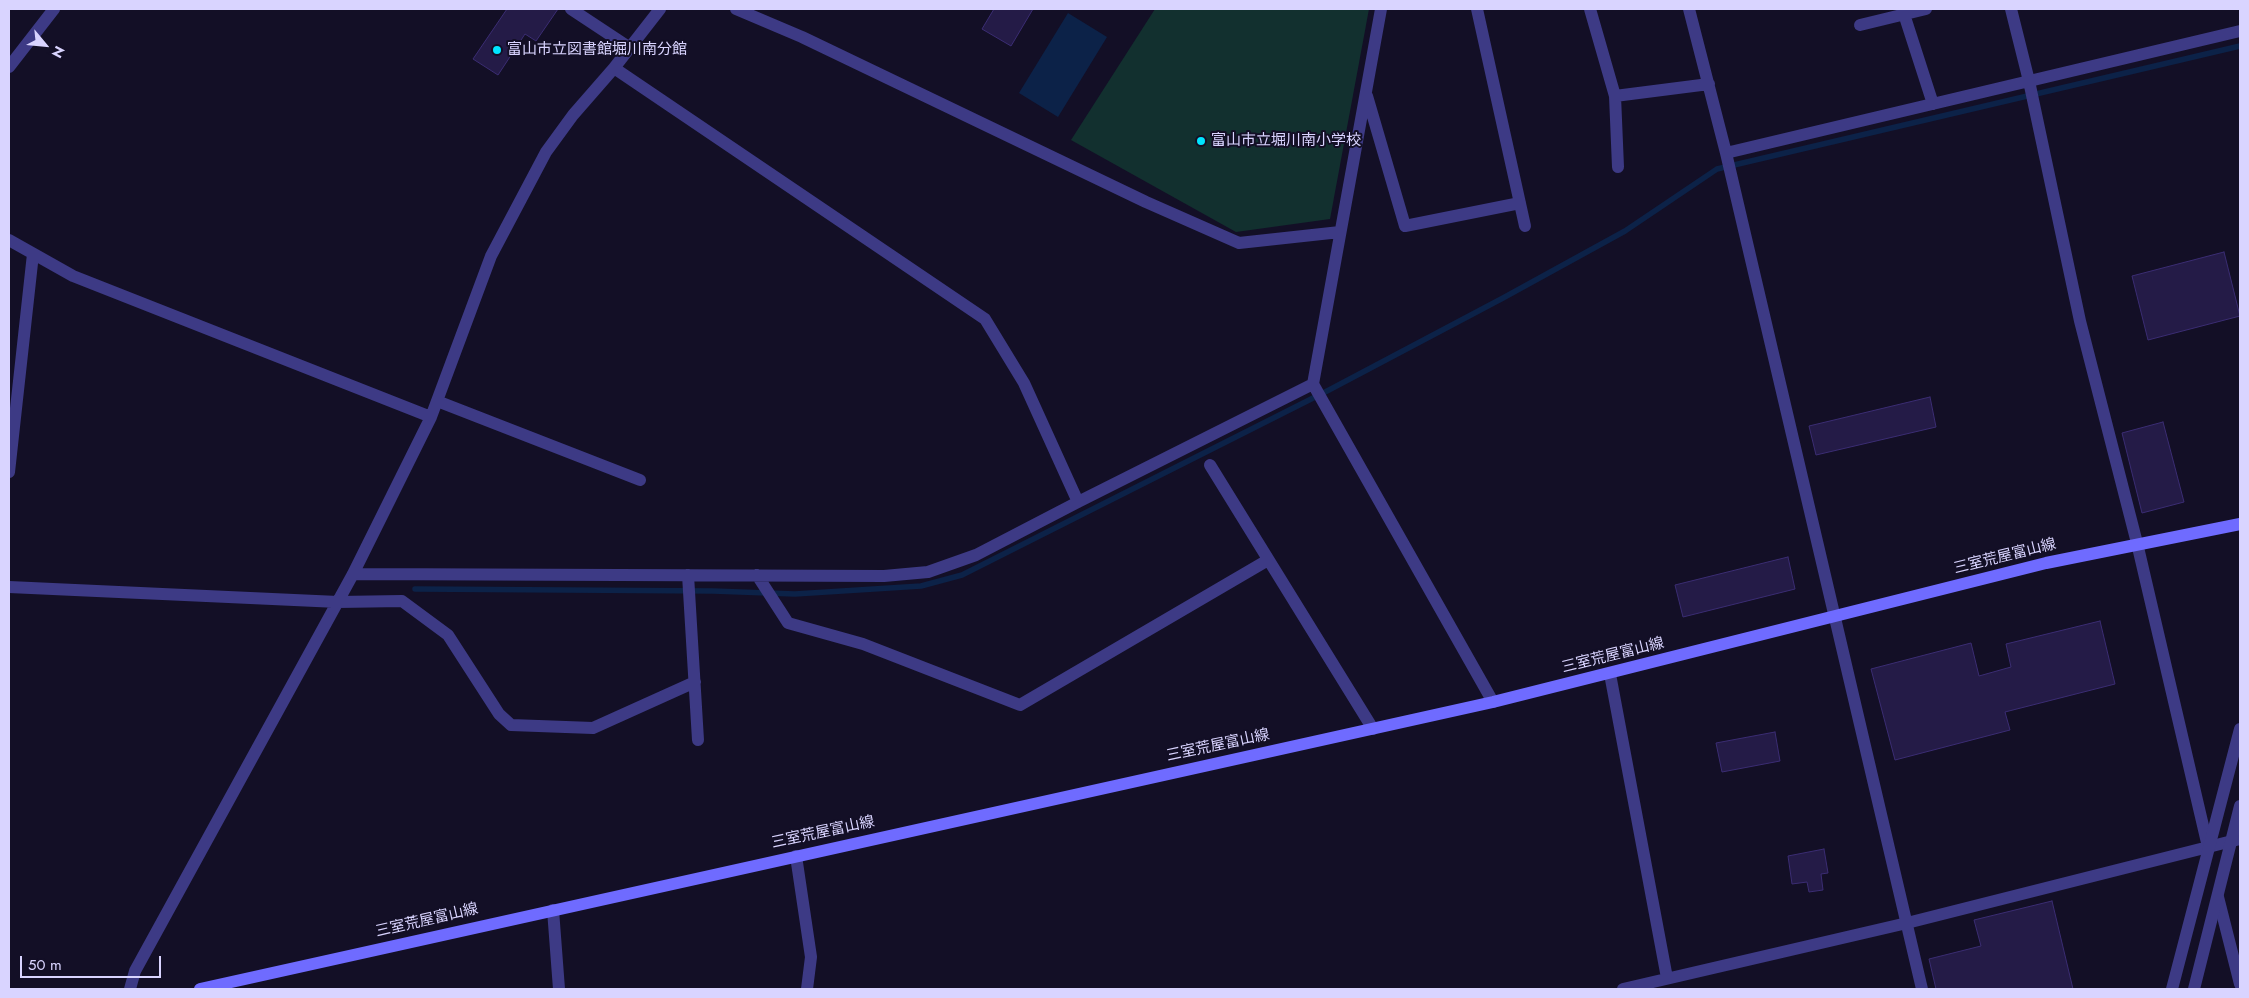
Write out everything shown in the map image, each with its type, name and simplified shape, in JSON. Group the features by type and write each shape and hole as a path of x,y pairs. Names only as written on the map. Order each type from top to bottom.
{"main road":[{"name":"三室荒屋富山線","path":"200,989 1493,702 1835,618 2046,563 2137,543 2240,524"}],"street":[{"path":"9,67 54,9"},
{"path":"571,9 630,48"},
{"path":"130,989 135,971 353,574 431,417 495,248 546,152 573,115 614,68 660,9"},
{"path":"736,9 802,37 1137,198 1239,243 1340,232"},
{"path":"1381,9 1312,384 1493,702"},
{"path":"1477,9 1525,226"},
{"path":"1590,9 1614,96 1618,167"},
{"path":"1689,9 1726,153 1922,989"},
{"path":"1860,25 1926,9"},
{"path":"2011,9 2029,81 2080,321 2137,543 2208,847"},
{"path":"1904,14 1933,104"},
{"path":"1726,153 2240,31"},
{"path":"614,68 985,319 1024,383 1078,502"},
{"path":"1614,96 1709,84"},
{"path":"1366,92 1404,226 1520,203"},
{"path":"9,240 73,276 431,417"},
{"path":"9,472 33,254"},
{"path":"353,574 884,576 928,572 976,555 1312,384"},
{"path":"437,401 640,480"},
{"path":"1210,465 1373,728"},
{"path":"757,576 788,623 863,644 1020,705 1268,560"},
{"path":"688,575 698,740"},
{"path":"9,587 338,602 402,601 448,635 499,714 511,726 592,728 695,682"},
{"path":"1610,674 1667,978"},
{"path":"2172,989 2240,729"},
{"path":"2194,989 2235,841 2240,806"},
{"path":"1623,989 1907,923 2235,841"},
{"path":"796,856 811,958 807,989"},
{"path":"2218,897 2240,984"},
{"path":"553,910 559,989"}],"green space":[{"name":"富山市立堀川南小学校","path":"1155,9 1369,9 1330,219 1236,232 1071,140"}],"water":[{"path":"1068,13 1107,37 1058,117 1019,93"}],"building":[{"name":"富山市立図書館堀川南分館","path":"507,9 558,9 536,41 525,34 498,75 473,59"},
{"path":"994,9 1033,9 1011,46 982,29"},
{"path":"2224,252 2240,316 2148,340 2132,276"},
{"path":"1930,397 1936,427 1816,455 1809,426"},
{"path":"2163,422 2184,502 2142,513 2122,433"},
{"path":"1788,557 1795,589 1683,617 1675,585"},
{"path":"2100,621 2115,684 2005,712 2010,730 1895,760 1871,669 1971,643 1979,676 2011,667 2006,644"},
{"path":"1775,732 1780,761 1722,772 1716,743"},
{"path":"1824,849 1828,873 1821,874 1823,890 1809,892 1807,882 1792,884 1788,856"},
{"path":"2052,901 2073,989 1936,989 1929,959 1981,946 1974,920"}],"waterway":[{"path":"415,589 713,591 795,594 921,586 962,575 1329,390 1503,298 1625,231 1717,169 2240,46"}],"place":[{"name":"富山市立図書館堀川南分館","path":"497,50"},
{"name":"富山市立堀川南小学校","path":"1201,141"}]}
